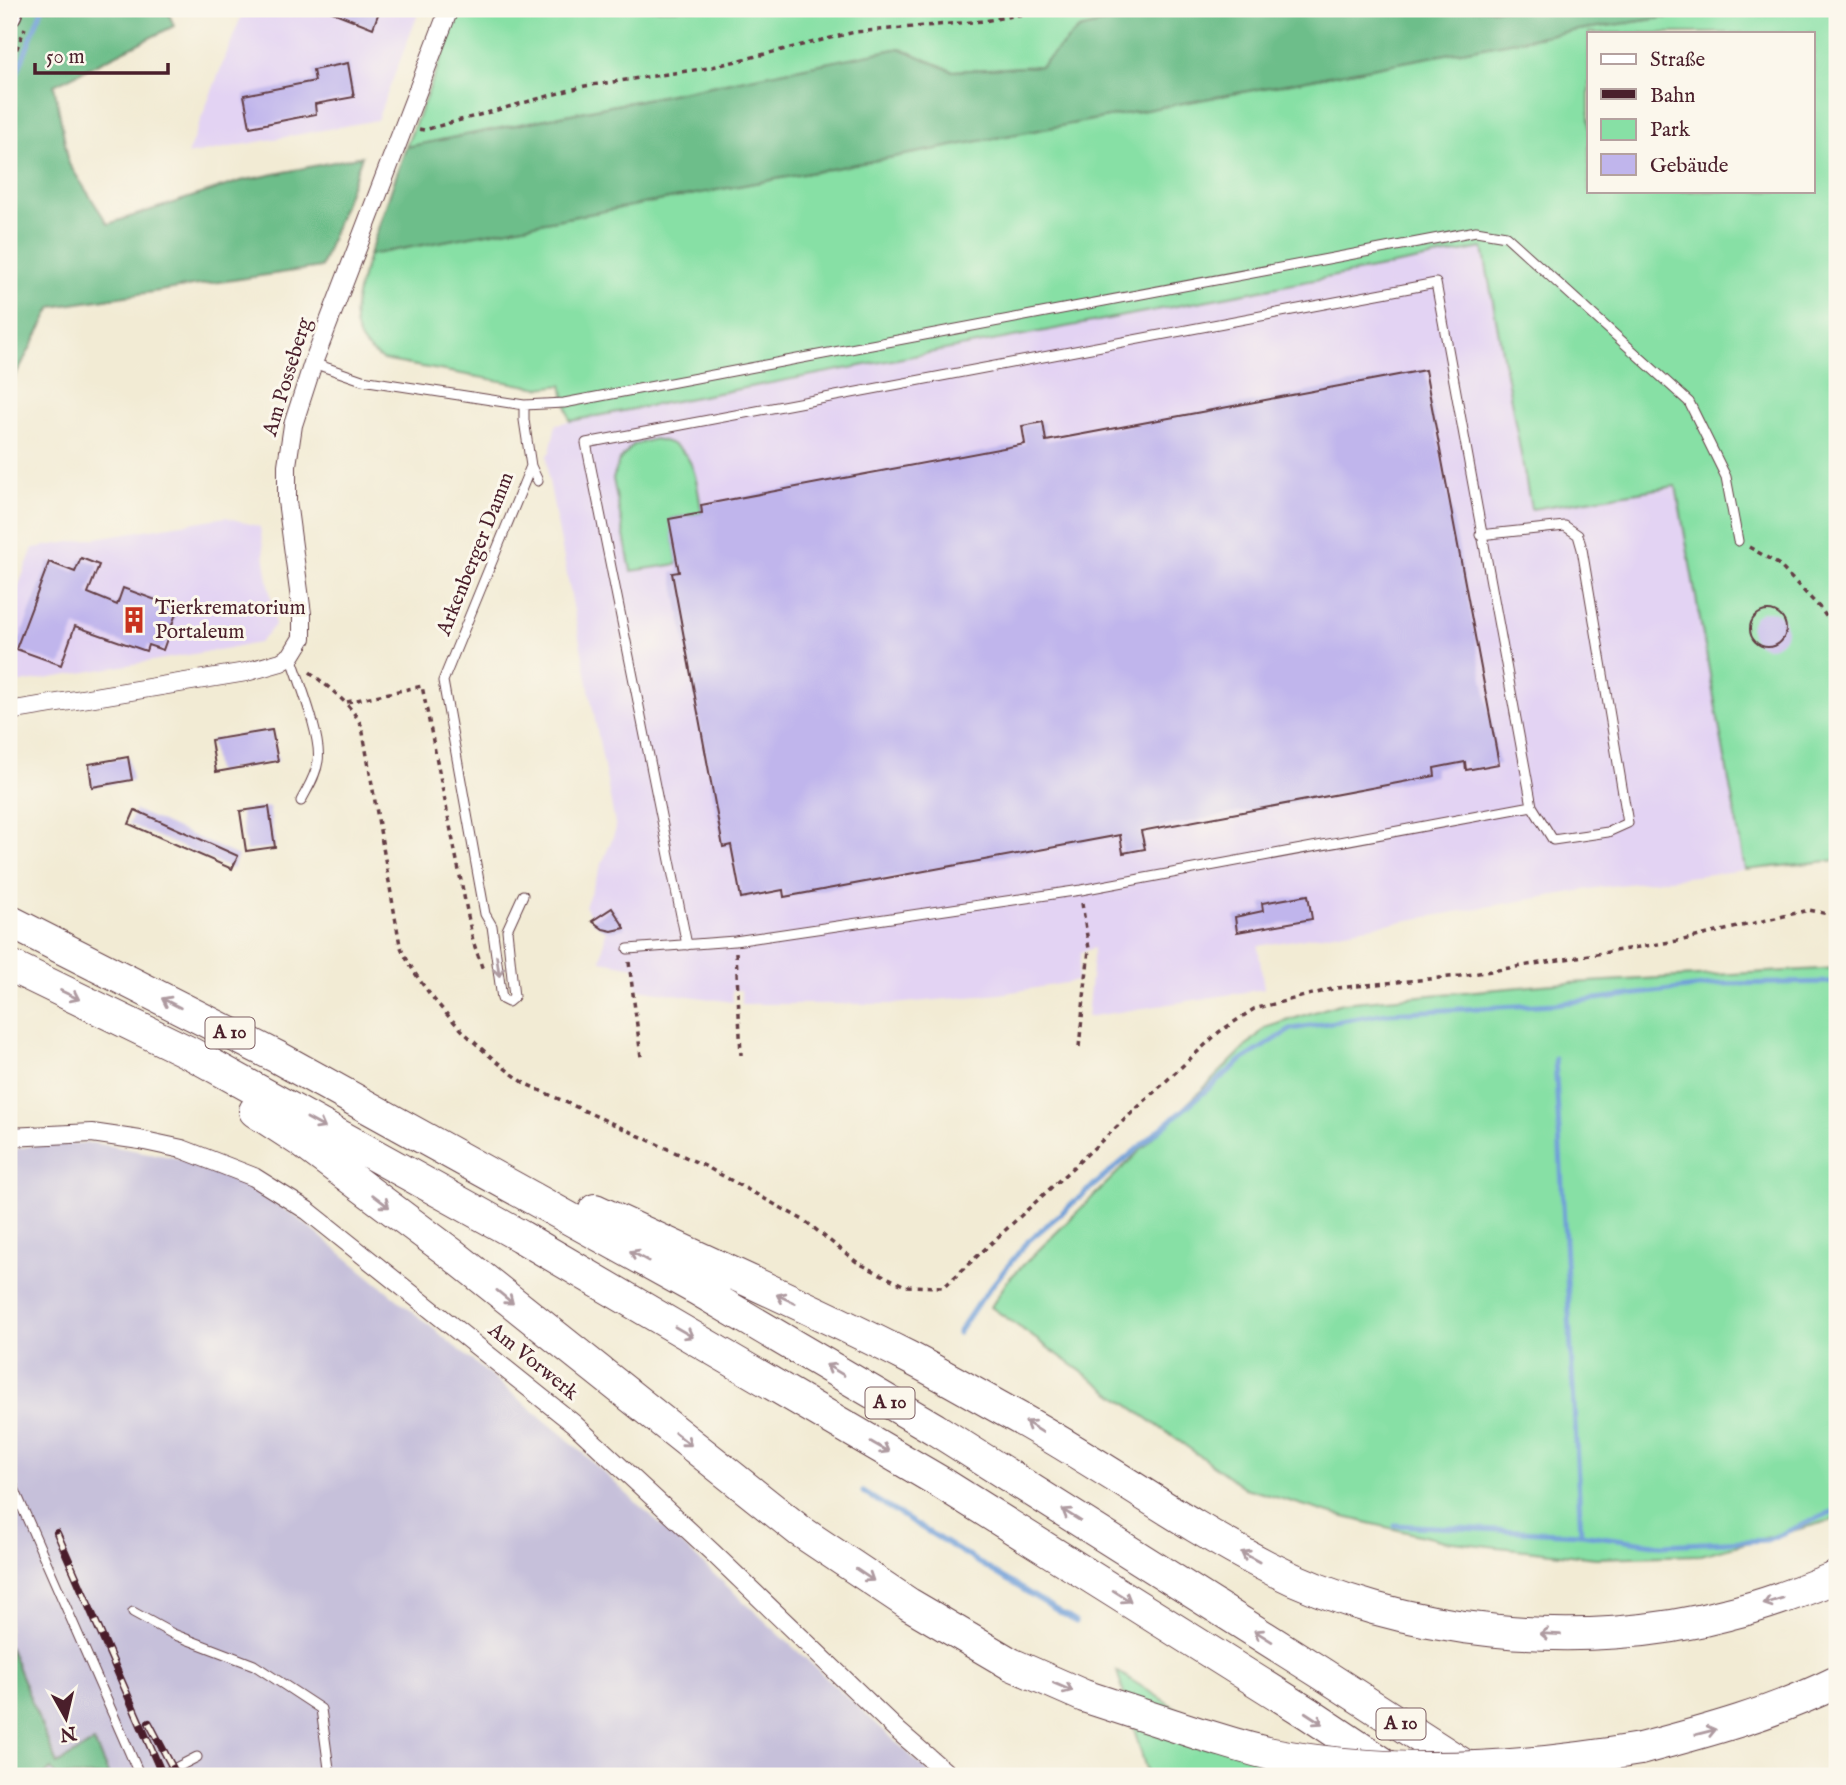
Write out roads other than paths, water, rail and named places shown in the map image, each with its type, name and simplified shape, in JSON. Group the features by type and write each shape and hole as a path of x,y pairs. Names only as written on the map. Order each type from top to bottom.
{"highway":[{"name":"A 10","path":"9,921 279,1058 697,1289 935,1429 1480,1776"},
{"name":"A 10","path":"9,965 192,1054 520,1236 940,1482 1310,1714 1403,1776"},
{"path":"192,1054 236,1098 310,1148 452,1254 669,1429 811,1538 909,1604 1011,1664 1084,1696 1265,1752 1327,1762 1453,1768 1515,1766 1640,1749 1725,1727 1800,1700 1837,1682"},
{"path":"448,1150 569,1198 909,1358 1022,1420 1178,1517 1257,1561 1314,1588 1375,1609 1444,1624 1508,1632 1566,1635 1663,1627 1726,1615 1787,1597 1837,1577"}],"street":[{"name":"Am Posseberg","path":"291,656 302,638 303,626 287,501 287,465 293,425 313,363 449,9"},
{"path":"9,711 246,672 268,667 291,656"},
{"name":"Am Vorwerk","path":"9,1137 92,1133 182,1149 254,1177 308,1211 573,1423 898,1731 950,1776"}],"lane":[{"path":"313,363 362,380 524,405 564,403 1476,231 1506,236 1689,402 1726,477 1738,541"},
{"path":"687,945 586,443 1436,283 1480,535 1532,806 1553,840 1608,832 1628,824 1578,534 1565,526 1480,535"},
{"name":"Arkenberger Damm","path":"523,895 506,930 514,997 508,1002 502,999 492,926 485,914 443,681 531,467 524,405"},
{"path":"531,467 538,481"},
{"path":"291,656 315,734 319,759 301,802"},
{"path":"628,949 735,941 1081,890 1532,806"},
{"path":"9,1477 140,1776"},
{"path":"133,1612 173,1634 254,1665 321,1709 330,1776"},
{"path":"160,1776 197,1757"}],"waterway":[{"path":"9,94 42,9"},
{"path":"958,1333 978,1303 1027,1242 1242,1060 1292,1029 1388,1013 1554,1004 1721,984 1837,982"},
{"path":"1555,1058 1581,1534"},
{"path":"863,1492 1076,1622"},
{"path":"1395,1525 1581,1534 1661,1545 1767,1540 1837,1510"}],"railway":[{"path":"57,1533 163,1776"},
{"path":"149,1723 177,1776"}],"place":[{"name":"Tierkrematorium Portaleum","path":"134,620"}]}
